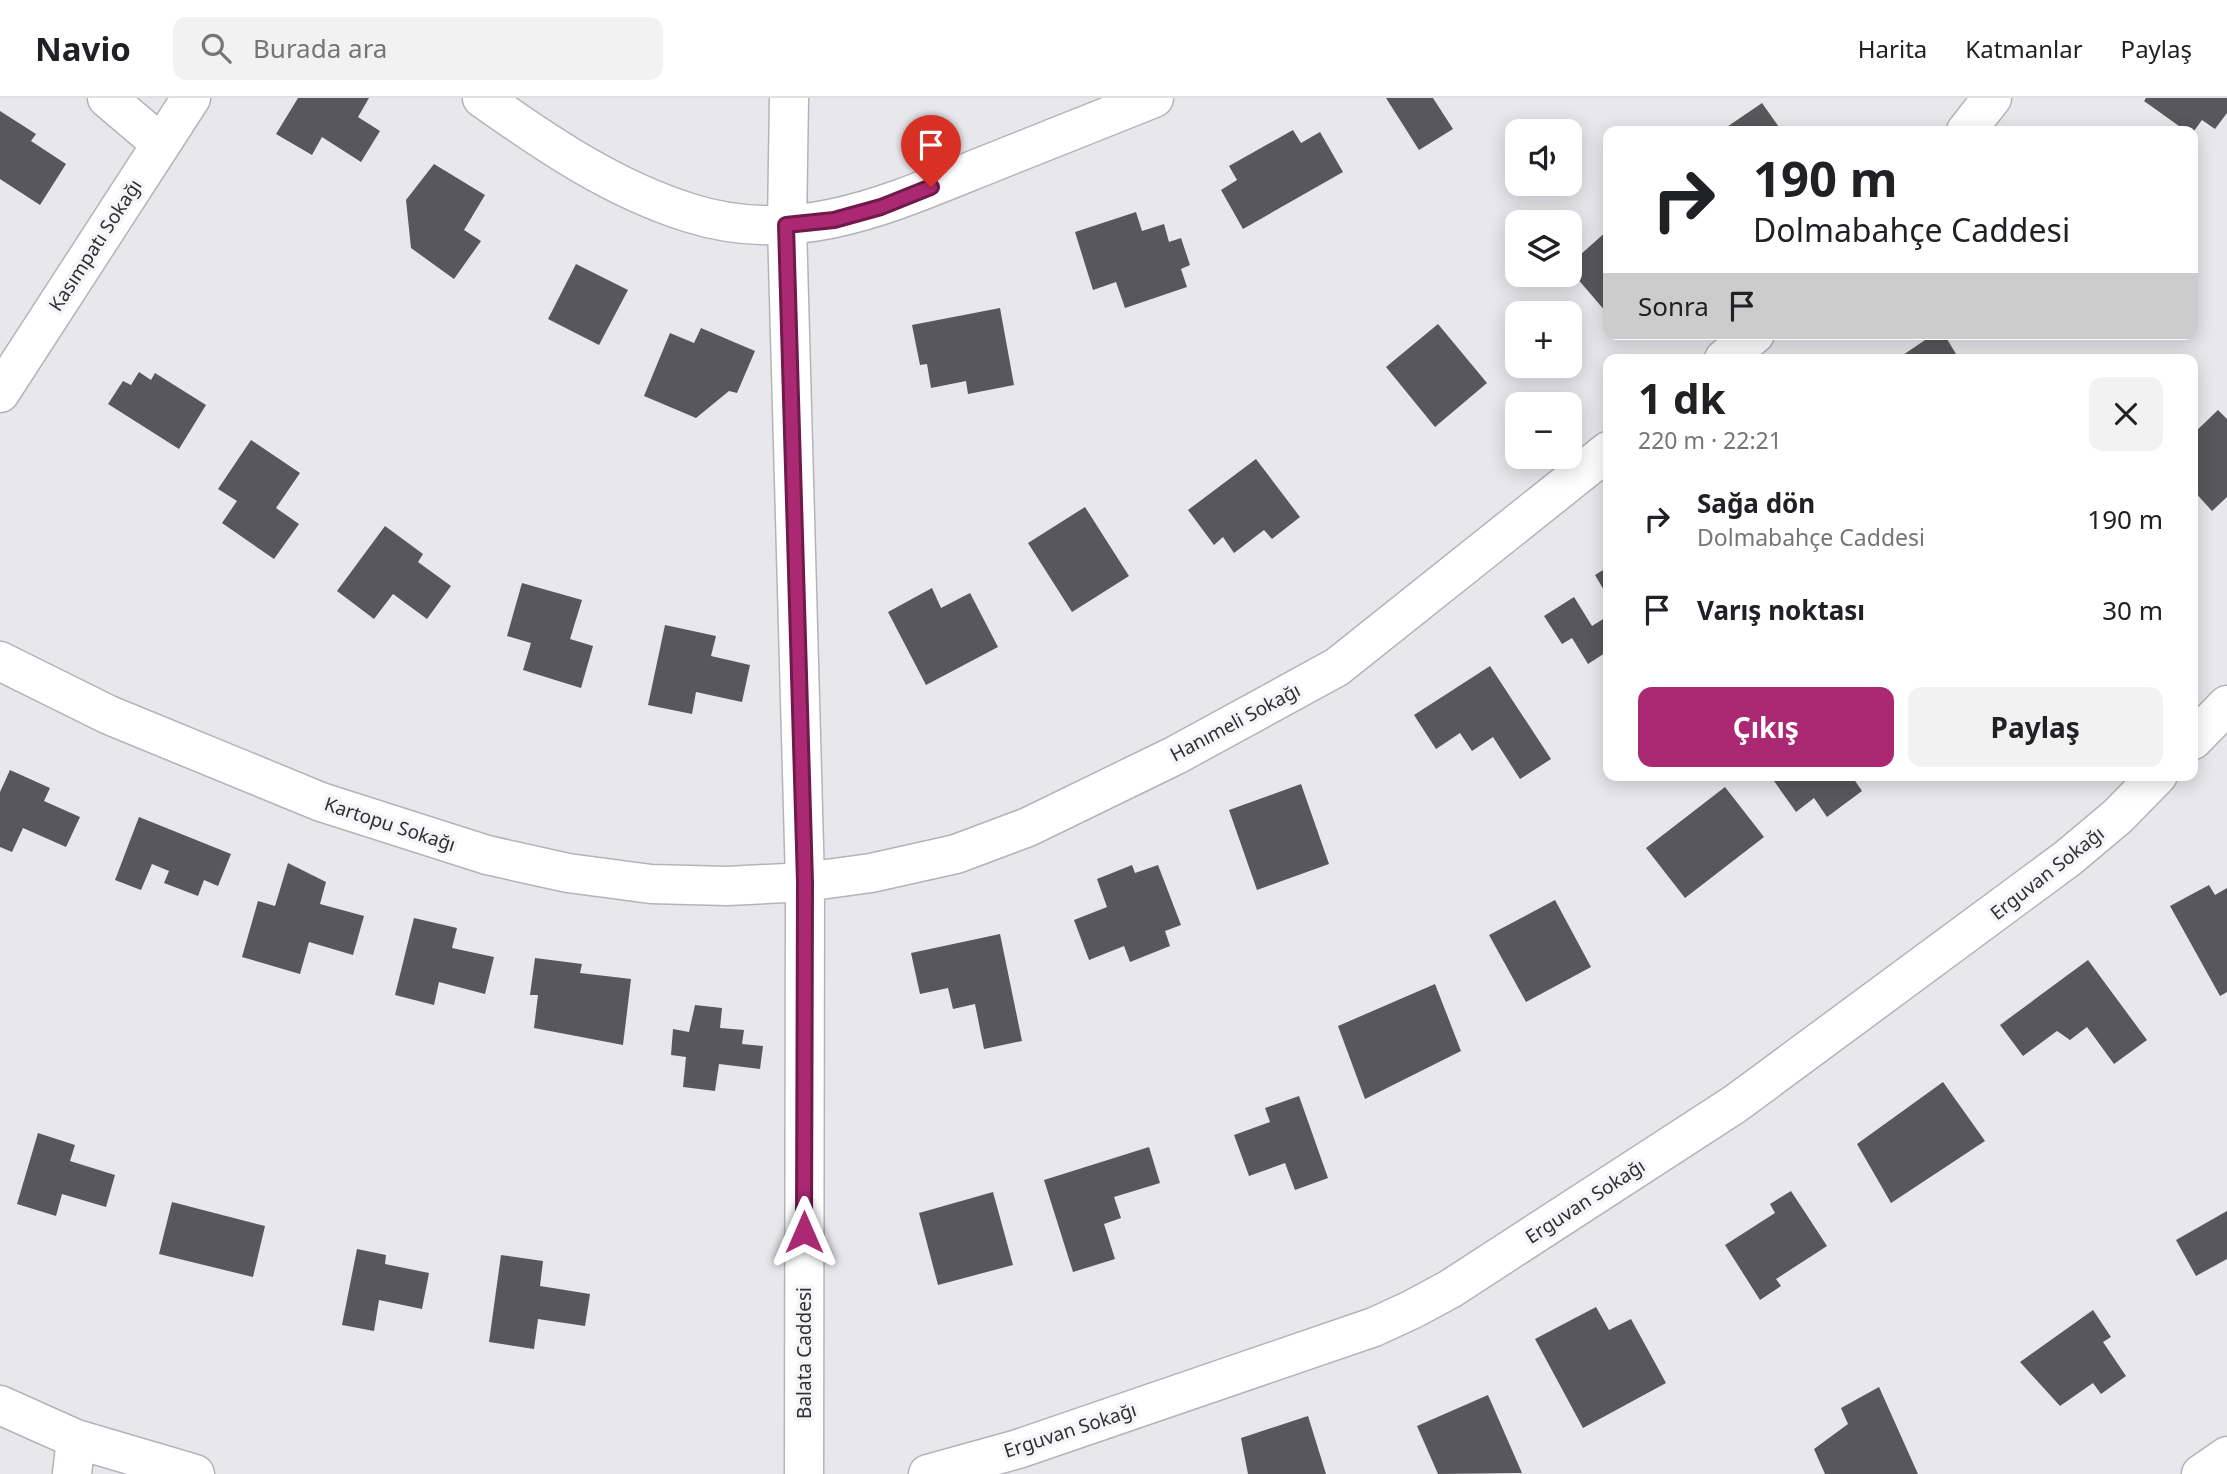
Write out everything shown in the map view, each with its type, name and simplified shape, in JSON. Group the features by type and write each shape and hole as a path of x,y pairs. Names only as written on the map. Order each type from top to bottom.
{"street":[{"path":"107,98 160,143"},
{"name":"Kasımpatı Sokağı","path":"0,393 191,98"},
{"path":"482,98 545,143 600,176 655,200 692,214 734,222 786,225 834,220 881,207 1154,98"},
{"name":"Balata Caddesi","path":"789,98 786,225 805,882 804,1474"},
{"path":"1970,126 1992,98"},
{"path":"1730,354 1748,340"},
{"name":"Hanımeli Sokağı","path":"805,882 872,873 956,854 1028,827 1176,755 1337,667 1603,455"},
{"name":"Kartopu Sokağı","path":"0,661 109,715 321,802 488,855 568,873 650,884 727,886 805,882"},
{"path":"2198,735 2227,705"},
{"name":"Erguvan Sokağı","path":"928,1474 1018,1449 1374,1327 1450,1289 1735,1104 2057,866 2118,816 2152,781"},
{"path":"0,1405 74,1456 195,1474"},
{"path":"2201,1474 2227,1456"}],"building":[{"path":"298,98 369,98 358,117 380,131 361,162 322,137 312,155 276,134"},
{"path":"1386,98 1433,98 1453,129 1419,150"},
{"path":"2146,98 2227,98 2227,113 2215,129 2202,120 2198,126 2179,126 2144,101"},
{"path":"1762,103 1778,126 1728,126"},
{"path":"0,111 36,134 31,141 66,164 40,205 0,179"},
{"path":"1293,130 1301,143 1320,132 1343,172 1243,229 1221,190 1237,180 1229,166"},
{"path":"434,164 485,195 464,230 481,241 454,279 411,248 406,200"},
{"path":"1136,212 1142,231 1164,224 1169,242 1181,238 1190,265 1181,269 1187,287 1125,308 1116,282 1093,290 1075,232"},
{"path":"1603,234 1603,308 1582,284 1582,253"},
{"path":"576,264 628,290 599,345 548,319"},
{"path":"1000,308 1014,385 968,394 966,381 931,388 927,364 920,365 912,325"},
{"path":"1438,324 1487,383 1435,427 1386,367"},
{"path":"701,328 755,351 737,393 729,391 696,418 644,396 670,333 694,343"},
{"path":"1925,340 1948,340 1956,354 1904,354"},
{"path":"139,372 151,380 155,373 206,405 179,449 108,404 123,381 131,385"},
{"path":"2218,410 2227,419 2227,497 2212,511 2198,496 2198,429"},
{"path":"251,440 300,473 276,508 299,524 274,559 222,523 237,501 218,489"},
{"path":"1256,459 1300,517 1272,539 1264,530 1234,553 1223,537 1214,545 1188,510"},
{"path":"1085,507 1129,576 1072,612 1028,543"},
{"path":"385,526 423,554 418,562 451,586 427,619 393,594 374,619 337,591"},
{"path":"1603,570 1603,589 1595,575"},
{"path":"522,583 582,600 570,639 593,646 581,688 523,670 531,643 507,636"},
{"path":"932,588 941,608 970,593 998,647 926,685 888,612"},
{"path":"1574,597 1592,626 1603,619 1603,654 1588,664 1572,638 1562,644 1544,616"},
{"path":"665,625 716,636 711,656 750,665 742,702 696,692 692,714 648,705"},
{"path":"1490,666 1551,759 1520,779 1493,737 1472,751 1460,733 1436,749 1414,715"},
{"path":"10,770 50,788 44,801 80,817 66,847 23,828 12,852 0,847 0,792"},
{"path":"1774,781 1855,781 1862,791 1827,817 1814,798 1796,812"},
{"path":"1301,784 1329,864 1257,890 1229,810"},
{"path":"1725,787 1764,837 1685,898 1646,848"},
{"path":"139,817 231,854 218,886 204,880 198,896 164,883 169,871 152,864 141,890 115,880"},
{"path":"288,863 326,882 320,904 364,916 353,955 309,942 300,974 242,957 258,901 275,906"},
{"path":"1132,865 1135,873 1158,865 1181,925 1165,931 1170,946 1130,962 1124,946 1089,960 1074,920 1107,907 1097,879"},
{"path":"2209,885 2215,895 2227,888 2227,992 2220,996 2170,906"},
{"path":"1555,900 1591,967 1526,1002 1489,935"},
{"path":"414,918 457,928 452,948 494,957 485,994 439,982 434,1005 395,995"},
{"path":"1000,934 1022,1041 984,1049 975,1004 953,1009 948,988 920,994 911,953"},
{"path":"535,958 582,964 580,973 631,979 623,1045 534,1028 538,995 530,995"},
{"path":"2088,960 2147,1040 2114,1064 2087,1027 2070,1040 2057,1031 2023,1056 2000,1025"},
{"path":"1435,984 1461,1051 1365,1099 1338,1026"},
{"path":"695,1005 722,1008 720,1028 744,1030 742,1044 763,1046 760,1069 719,1064 715,1091 683,1087 686,1057 671,1055 673,1029 689,1032"},
{"path":"1943,1082 1985,1141 1891,1203 1857,1144"},
{"path":"1299,1096 1328,1178 1295,1190 1285,1163 1249,1176 1234,1135 1270,1122 1265,1108"},
{"path":"38,1133 75,1145 70,1161 115,1175 106,1207 62,1194 56,1216 17,1204"},
{"path":"1149,1147 1160,1183 1114,1197 1121,1218 1104,1224 1115,1259 1073,1272 1044,1180"},
{"path":"1791,1191 1827,1246 1776,1279 1781,1286 1760,1300 1725,1245 1775,1213 1770,1204"},
{"path":"993,1192 1013,1265 938,1285 919,1213"},
{"path":"172,1202 265,1226 253,1277 159,1254"},
{"path":"2227,1211 2227,1259 2196,1276 2176,1240"},
{"path":"357,1249 386,1255 385,1264 429,1273 422,1309 379,1300 374,1331 342,1325"},
{"path":"501,1255 543,1261 540,1286 590,1294 585,1326 538,1319 534,1349 489,1342"},
{"path":"1596,1307 1609,1330 1631,1319 1666,1383 1583,1428 1535,1339"},
{"path":"2093,1310 2111,1337 2103,1342 2126,1376 2101,1394 2093,1383 2060,1406 2020,1362"},
{"path":"1879,1387 1918,1474 1825,1474 1814,1449 1848,1424 1841,1408"},
{"path":"1488,1395 1522,1473 1438,1474 1417,1426"},
{"path":"1308,1416 1326,1474 1248,1474 1241,1438"}],"route":[{"path":"804,1232 805,882 786,225 834,220 881,207 931,187"}]}
